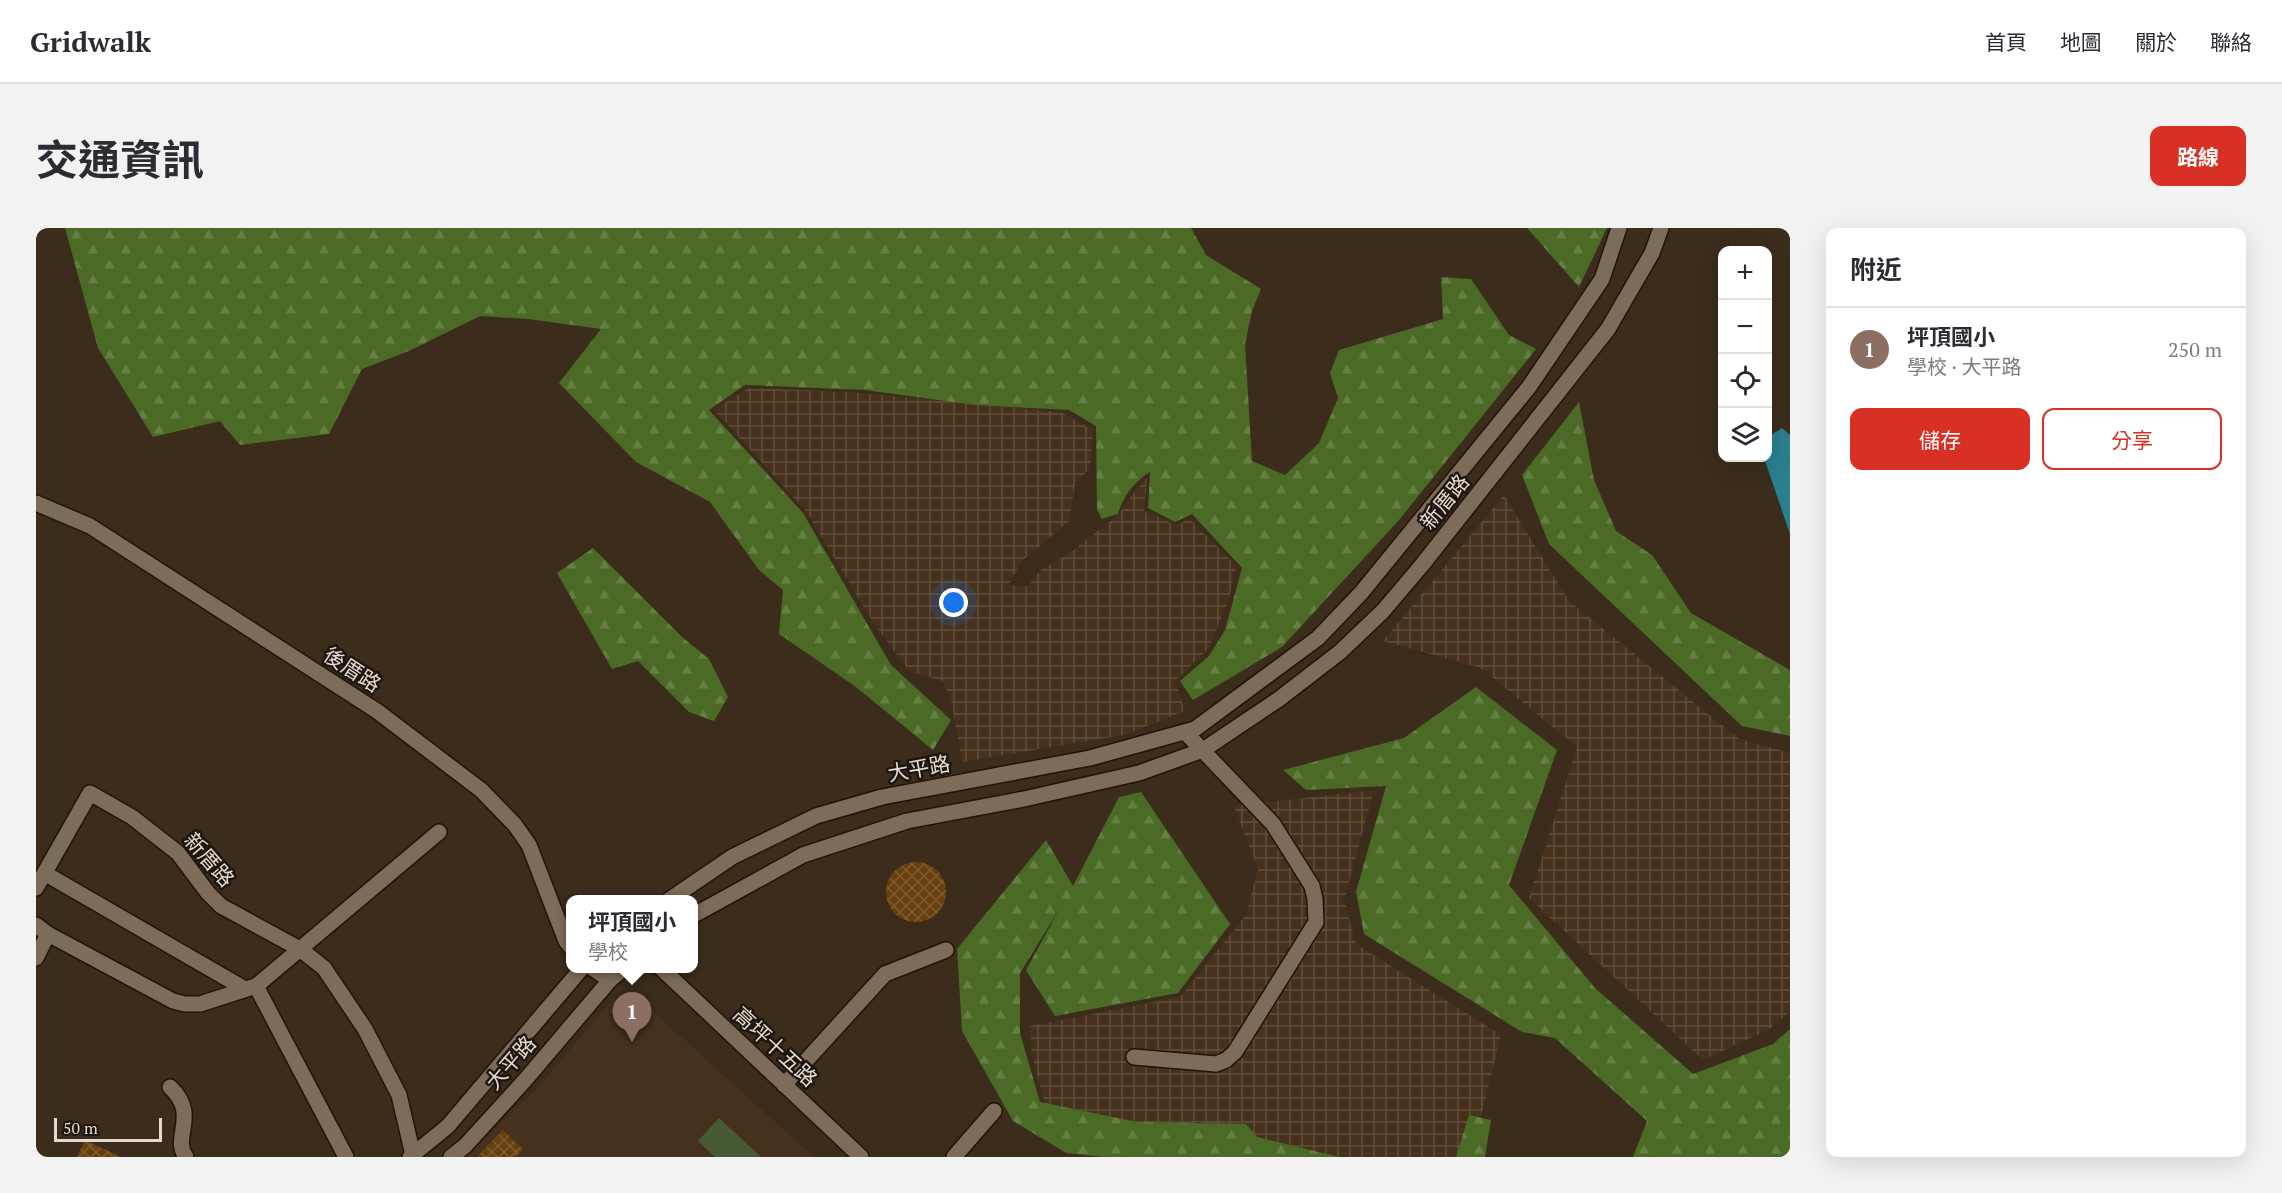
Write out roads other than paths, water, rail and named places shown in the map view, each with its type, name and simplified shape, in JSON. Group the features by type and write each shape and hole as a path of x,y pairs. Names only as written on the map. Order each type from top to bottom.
{"street":[{"name":"新厝路","path":"1190,730 1318,638 1361,593 1529,387 1602,279 1619,228"},
{"name":"新厝路","path":"1203,750 1279,699 1331,659 1383,611 1608,329 1652,253 1661,228"},
{"name":"後厝路","path":"36,504 90,526 119,544 376,711 481,790 515,825 529,845 566,941"},
{"path":"1134,1057 1216,1064 1226,1060 1235,1052 1316,922 1312,886 1273,824 1203,750 1190,730"},
{"name":"大平路","path":"676,895 732,857 816,816 882,797 1090,758 1190,730"},
{"path":"698,912 803,855 907,821 1024,799 1139,772 1203,750"},
{"name":"新厝路","path":"46,873 90,793 132,817 178,853 220,906 300,949 324,968 365,1029 399,1095 412,1156"},
{"path":"36,958 42,930 173,1001 200,1004 250,988 439,832"},
{"path":"36,888 46,873 250,988 346,1157"},
{"path":"784,1085 885,974 946,950"},
{"name":"大平路","path":"412,1156 448,1126 579,973"},
{"path":"598,973 609,980"},
{"name":"大平路","path":"451,1157 465,1146 526,1079 609,980 619,973"},
{"name":"高坪十五路","path":"665,973 861,1157"},
{"path":"170,1087 180,1096 185,1106 182,1147 186,1157"},
{"path":"954,1157 994,1111"}],"water":[{"path":"1782,428 1790,435 1790,534 1765,462 1772,462 1772,434"}],"place":[{"name":"坪頂國小","path":"632,1042"}]}
